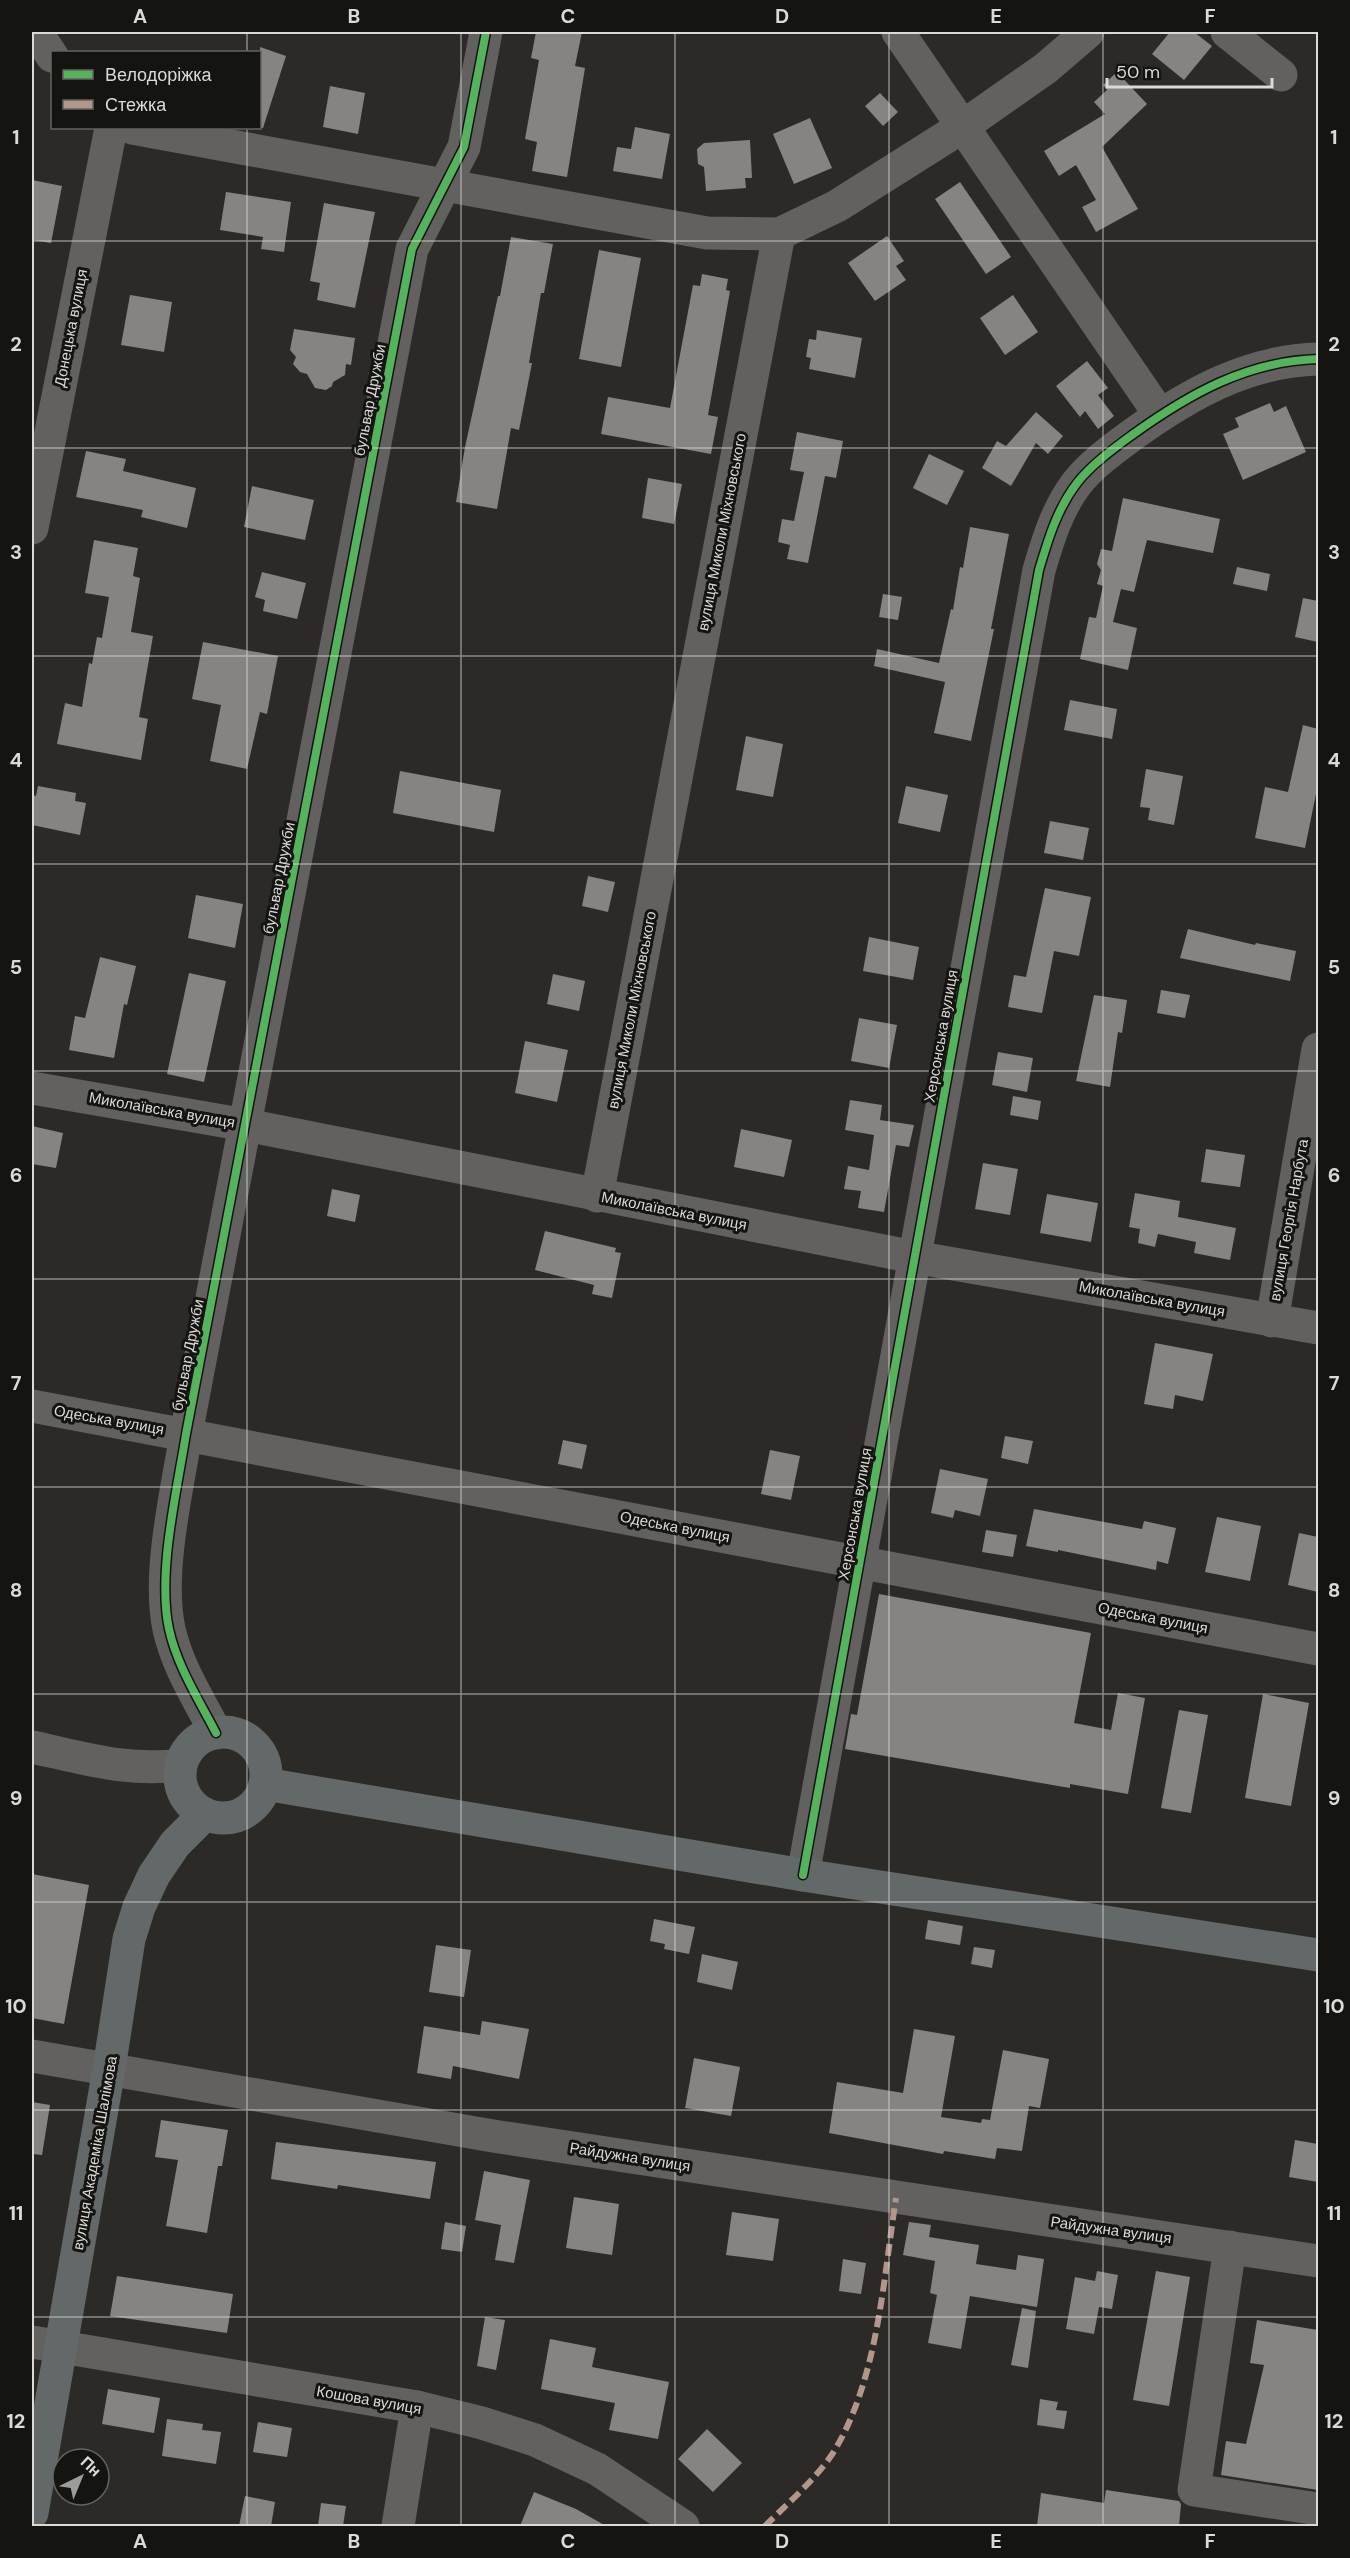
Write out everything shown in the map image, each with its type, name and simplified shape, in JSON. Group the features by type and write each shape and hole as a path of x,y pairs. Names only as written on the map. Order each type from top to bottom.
{"main road":[{"path":"216,1733 239,1735 251,1742 260,1752 266,1765 265,1784 256,1804 245,1813 233,1818 219,1819 193,1806 184,1794 180,1779 181,1765 187,1751 197,1740 216,1733"},
{"path":"265,1784 803,1875 1318,1955"},
{"name":"вулиця Академіка Шалімова","path":"32,2512 46,2344 109,2069 129,1939 139,1907 154,1875 175,1844 205,1814"}],"street":[{"path":"36,32 51,54"},
{"name":"бульвар Дружби","path":"216,1733 183,1668 169,1629 167,1557 186,1434 412,249 464,147 486,32"},
{"path":"898,32 1160,415"},
{"path":"138,129 708,233 779,234 837,206 962,127 1046,68 1088,32"},
{"path":"1227,32 1281,75"},
{"name":"Донецька вулиця","path":"32,528 111,129"},
{"name":"вулиця Миколи Міхновського","path":"597,1196 779,234"},
{"name":"Херсонська вулиця","path":"803,1875 1039,570 1053,524 1077,483 1114,448 1160,415 1197,393 1240,373 1288,360 1318,359"},
{"name":"вулиця Георгія Нарбута","path":"1272,1321 1318,1057"},
{"name":"Миколаївська вулиця","path":"32,1088 246,1125 914,1257 1318,1328"},
{"name":"Одеська вулиця","path":"32,1406 1318,1649"},
{"path":"32,1747 127,1767 155,1768 181,1765"},
{"name":"Райдужна вулиця","path":"32,2056 493,2136 1318,2261"},
{"path":"1230,2247 1194,2490 1318,2509"},
{"name":"Кошова вулиця","path":"46,2344 417,2408 482,2423 535,2440 597,2469 684,2526"},
{"path":"398,2526 417,2408"}],"building":[{"path":"536,32 582,32 575,66 585,68 567,177 532,171 537,142 525,139 539,60 531,58"},
{"path":"1170,32 1194,32 1212,46 1184,80 1152,54"},
{"path":"260,47 286,56 263,128 261,128"},
{"path":"1117,72 1147,104 1102,147 1138,209 1096,232 1082,207 1096,200 1076,165 1059,176 1044,151 1105,114 1094,102 1107,90 1103,85"},
{"path":"330,86 365,93 358,134 323,127"},
{"path":"880,93 898,112 883,126 865,106"},
{"path":"810,118 832,168 794,184 773,134"},
{"path":"635,127 670,134 662,179 613,171 617,147 631,149"},
{"path":"750,140 752,178 745,178 746,188 706,191 704,167 698,164 697,149 704,143"},
{"path":"32,180 62,186 51,243 32,240"},
{"path":"960,182 1011,257 986,274 935,199"},
{"path":"226,192 291,202 284,252 261,249 263,237 220,230"},
{"path":"324,203 375,212 355,308 317,300 320,283 310,281"},
{"path":"887,236 904,261 896,266 906,280 875,301 848,263"},
{"path":"511,237 553,244 544,293 541,293 529,363 532,363 519,430 511,428 497,509 456,502 465,447 498,296 500,296"},
{"path":"599,250 641,258 621,367 579,359"},
{"path":"702,274 728,279 726,290 730,291 708,415 718,417 711,454 601,434 608,397 670,408 693,285 700,286"},
{"path":"130,295 172,302 164,352 121,345"},
{"path":"1013,295 1038,332 1005,355 980,318"},
{"path":"294,329 355,338 351,365 346,364 345,375 333,382 332,386 326,390 315,388 307,374 300,372 293,364 296,357 290,350"},
{"path":"817,330 862,338 855,378 809,369 811,358 806,357 809,339 816,340"},
{"path":"1087,361 1108,388 1098,395 1114,416 1098,429 1085,411 1080,417 1056,386"},
{"path":"1270,403 1274,412 1286,406 1306,452 1243,480 1223,434 1239,427 1235,418"},
{"path":"1036,412 1063,436 1048,454 1036,443 1011,486 982,468 997,441 1006,446"},
{"path":"797,432 843,441 836,478 825,476 808,563 787,559 790,545 778,542 782,519 794,521 804,472 790,470"},
{"path":"86,451 126,459 123,471 196,488 187,528 141,517 143,510 76,497"},
{"path":"929,454 964,471 947,505 913,488"},
{"path":"648,478 682,484 674,524 642,518"},
{"path":"252,486 314,500 305,540 244,527"},
{"path":"1123,498 1220,519 1213,553 1147,540 1134,592 1121,589 1113,622 1137,628 1128,670 1080,659 1089,617 1096,618 1103,586 1097,584 1101,570 1097,564 1101,549 1112,551"},
{"path":"970,527 1009,534 991,629 994,629 971,741 934,733 945,682 874,666 877,649 939,663 951,609 953,610 960,567 963,568"},
{"path":"94,540 138,548 133,576 140,578 131,632 153,636 139,717 148,719 141,760 57,744 65,703 82,707 89,663 92,664 97,637 102,638 109,597 85,593"},
{"path":"1237,567 1270,574 1267,591 1233,584"},
{"path":"262,572 306,583 297,619 263,611 265,600 255,597"},
{"path":"883,594 902,597 898,620 879,617"},
{"path":"1303,598 1318,601 1318,642 1295,637"},
{"path":"203,642 278,656 267,714 260,712 247,769 210,761 221,705 192,699"},
{"path":"1070,700 1117,709 1112,739 1064,730"},
{"path":"1303,725 1318,729 1318,784 1305,848 1255,838 1265,787 1288,792"},
{"path":"746,736 783,744 773,797 736,790"},
{"path":"1146,769 1183,776 1174,825 1148,820 1150,808 1140,807"},
{"path":"400,771 501,790 494,832 393,813"},
{"path":"38,786 76,793 75,801 86,803 80,835 32,825 32,795 36,796"},
{"path":"906,786 948,795 940,832 898,823"},
{"path":"1050,821 1089,828 1083,860 1044,853"},
{"path":"588,876 615,882 608,912 582,906"},
{"path":"1045,888 1091,897 1079,956 1054,951 1042,1013 1008,1007 1014,975 1026,977"},
{"path":"196,895 243,904 235,948 188,938"},
{"path":"1188,929 1255,945 1256,943 1296,951 1290,981 1180,958"},
{"path":"869,937 919,947 913,980 863,971"},
{"path":"100,957 136,966 127,1005 124,1004 114,1058 69,1050 75,1016 85,1018"},
{"path":"189,973 226,981 204,1082 167,1074"},
{"path":"553,974 585,981 579,1011 547,1004"},
{"path":"1161,990 1190,995 1185,1018 1157,1013"},
{"path":"1094,995 1127,1000 1122,1033 1118,1032 1110,1087 1076,1081"},
{"path":"859,1018 897,1025 889,1068 851,1061"},
{"path":"525,1041 568,1050 557,1102 515,1093"},
{"path":"998,1052 1033,1058 1027,1092 992,1085"},
{"path":"1013,1096 1041,1101 1038,1120 1010,1115"},
{"path":"850,1100 882,1105 880,1120 914,1125 909,1147 896,1145 884,1212 858,1208 861,1191 844,1189 848,1166 869,1170 874,1135 845,1130"},
{"path":"32,1126 63,1133 56,1168 32,1164"},
{"path":"741,1129 792,1140 784,1177 734,1167"},
{"path":"1206,1149 1245,1155 1240,1187 1201,1182"},
{"path":"983,1163 1018,1169 1010,1215 975,1209"},
{"path":"332,1189 360,1195 355,1222 327,1216"},
{"path":"1135,1193 1180,1201 1178,1217 1236,1228 1230,1260 1194,1253 1196,1242 1158,1234 1155,1247 1138,1243 1140,1229 1129,1227"},
{"path":"1047,1194 1098,1203 1091,1242 1040,1233"},
{"path":"545,1231 616,1248 615,1252 621,1253 612,1298 592,1294 594,1285 535,1270"},
{"path":"1155,1343 1213,1354 1203,1401 1175,1395 1173,1409 1144,1404"},
{"path":"1005,1436 1033,1441 1028,1464 1001,1458"},
{"path":"563,1440 587,1445 582,1469 558,1464"},
{"path":"770,1450 800,1456 791,1500 761,1494"},
{"path":"940,1469 988,1479 980,1516 955,1510 953,1518 931,1513"},
{"path":"1034,1509 1142,1529 1144,1521 1176,1528 1168,1564 1157,1561 1156,1570 1058,1550 1058,1552 1026,1546"},
{"path":"1217,1517 1261,1526 1250,1581 1205,1572"},
{"path":"986,1530 1017,1535 1013,1557 982,1552"},
{"path":"1299,1533 1318,1537 1318,1592 1288,1585"},
{"path":"879,1594 1091,1633 1074,1723 1111,1730 1118,1693 1145,1698 1128,1794 1070,1784 1070,1788 845,1749 851,1714 857,1715"},
{"path":"1263,1694 1309,1703 1291,1806 1245,1798"},
{"path":"1179,1710 1208,1715 1191,1813 1161,1808"},
{"path":"32,1874 89,1885 64,2024 32,2018"},
{"path":"654,1919 695,1927 689,1954 664,1949 665,1944 650,1941"},
{"path":"928,1920 963,1926 960,1945 925,1939"},
{"path":"436,1945 471,1950 464,1997 429,1992"},
{"path":"974,1947 995,1950 992,1968 971,1964"},
{"path":"702,1954 738,1962 732,1990 697,1982"},
{"path":"482,2021 529,2029 519,2079 453,2066 451,2079 417,2073 424,2026 480,2035"},
{"path":"914,2029 955,2036 941,2117 981,2123 982,2119 990,2120 1003,2050 1049,2059 1040,2108 1029,2106 1022,2151 997,2148 995,2159 944,2151 943,2154 829,2133 837,2082 903,2093"},
{"path":"694,2058 740,2067 731,2116 685,2108"},
{"path":"32,2102 50,2105 42,2155 32,2154"},
{"path":"161,2120 228,2130 222,2166 218,2166 207,2233 166,2226 178,2160 155,2157"},
{"path":"1295,2140 1318,2144 1318,2182 1289,2177"},
{"path":"276,2142 436,2162 430,2199 338,2185 337,2189 271,2179"},
{"path":"484,2171 530,2180 514,2263 495,2260 501,2225 475,2220"},
{"path":"574,2197 619,2204 612,2255 566,2248"},
{"path":"732,2212 779,2219 773,2261 726,2255"},
{"path":"445,2222 466,2226 462,2252 441,2249"},
{"path":"909,2222 931,2225 929,2237 979,2245 976,2264 1016,2270 1018,2255 1044,2259 1037,2307 970,2296 961,2349 928,2343 937,2295 930,2293 935,2261 903,2255"},
{"path":"843,2259 866,2263 861,2294 839,2291"},
{"path":"1097,2271 1118,2275 1112,2309 1099,2307 1094,2334 1066,2329 1075,2277 1095,2281"},
{"path":"1156,2271 1190,2277 1169,2406 1133,2400"},
{"path":"117,2276 233,2294 227,2333 110,2316"},
{"path":"1022,2308 1036,2311 1028,2368 1011,2365"},
{"path":"485,2317 505,2320 496,2370 477,2366"},
{"path":"1257,2320 1318,2330 1318,2490 1221,2475 1226,2441 1246,2444 1264,2365 1250,2363"},
{"path":"550,2339 596,2348 592,2367 669,2382 658,2439 609,2430 615,2403 541,2389"},
{"path":"108,2389 160,2398 154,2433 102,2424"},
{"path":"1040,2399 1058,2402 1056,2410 1067,2411 1064,2429 1037,2425"},
{"path":"167,2419 203,2424 202,2430 221,2432 216,2464 162,2456"},
{"path":"258,2422 292,2428 287,2457 253,2452"},
{"path":"707,2429 742,2463 713,2492 678,2459"},
{"path":"1106,2490 1179,2501 1181,2504 1179,2526 1037,2526 1041,2493 1104,2503"},
{"path":"534,2492 576,2509 606,2526 520,2526"},
{"path":"245,2496 275,2502 271,2526 239,2526"},
{"path":"321,2503 346,2506 343,2526 318,2526"}],"marked path":[{"path":"765,2526 818,2473 833,2453 860,2394 876,2329 896,2198"}],"cycle path":[{"path":"216,1733 183,1669 169,1629 165,1583 174,1506 412,249 464,147 486,32"},
{"path":"803,1875 1039,570 1050,536 1064,503 1083,476 1110,452 1153,420 1197,393 1243,373 1292,361 1318,359"}]}
